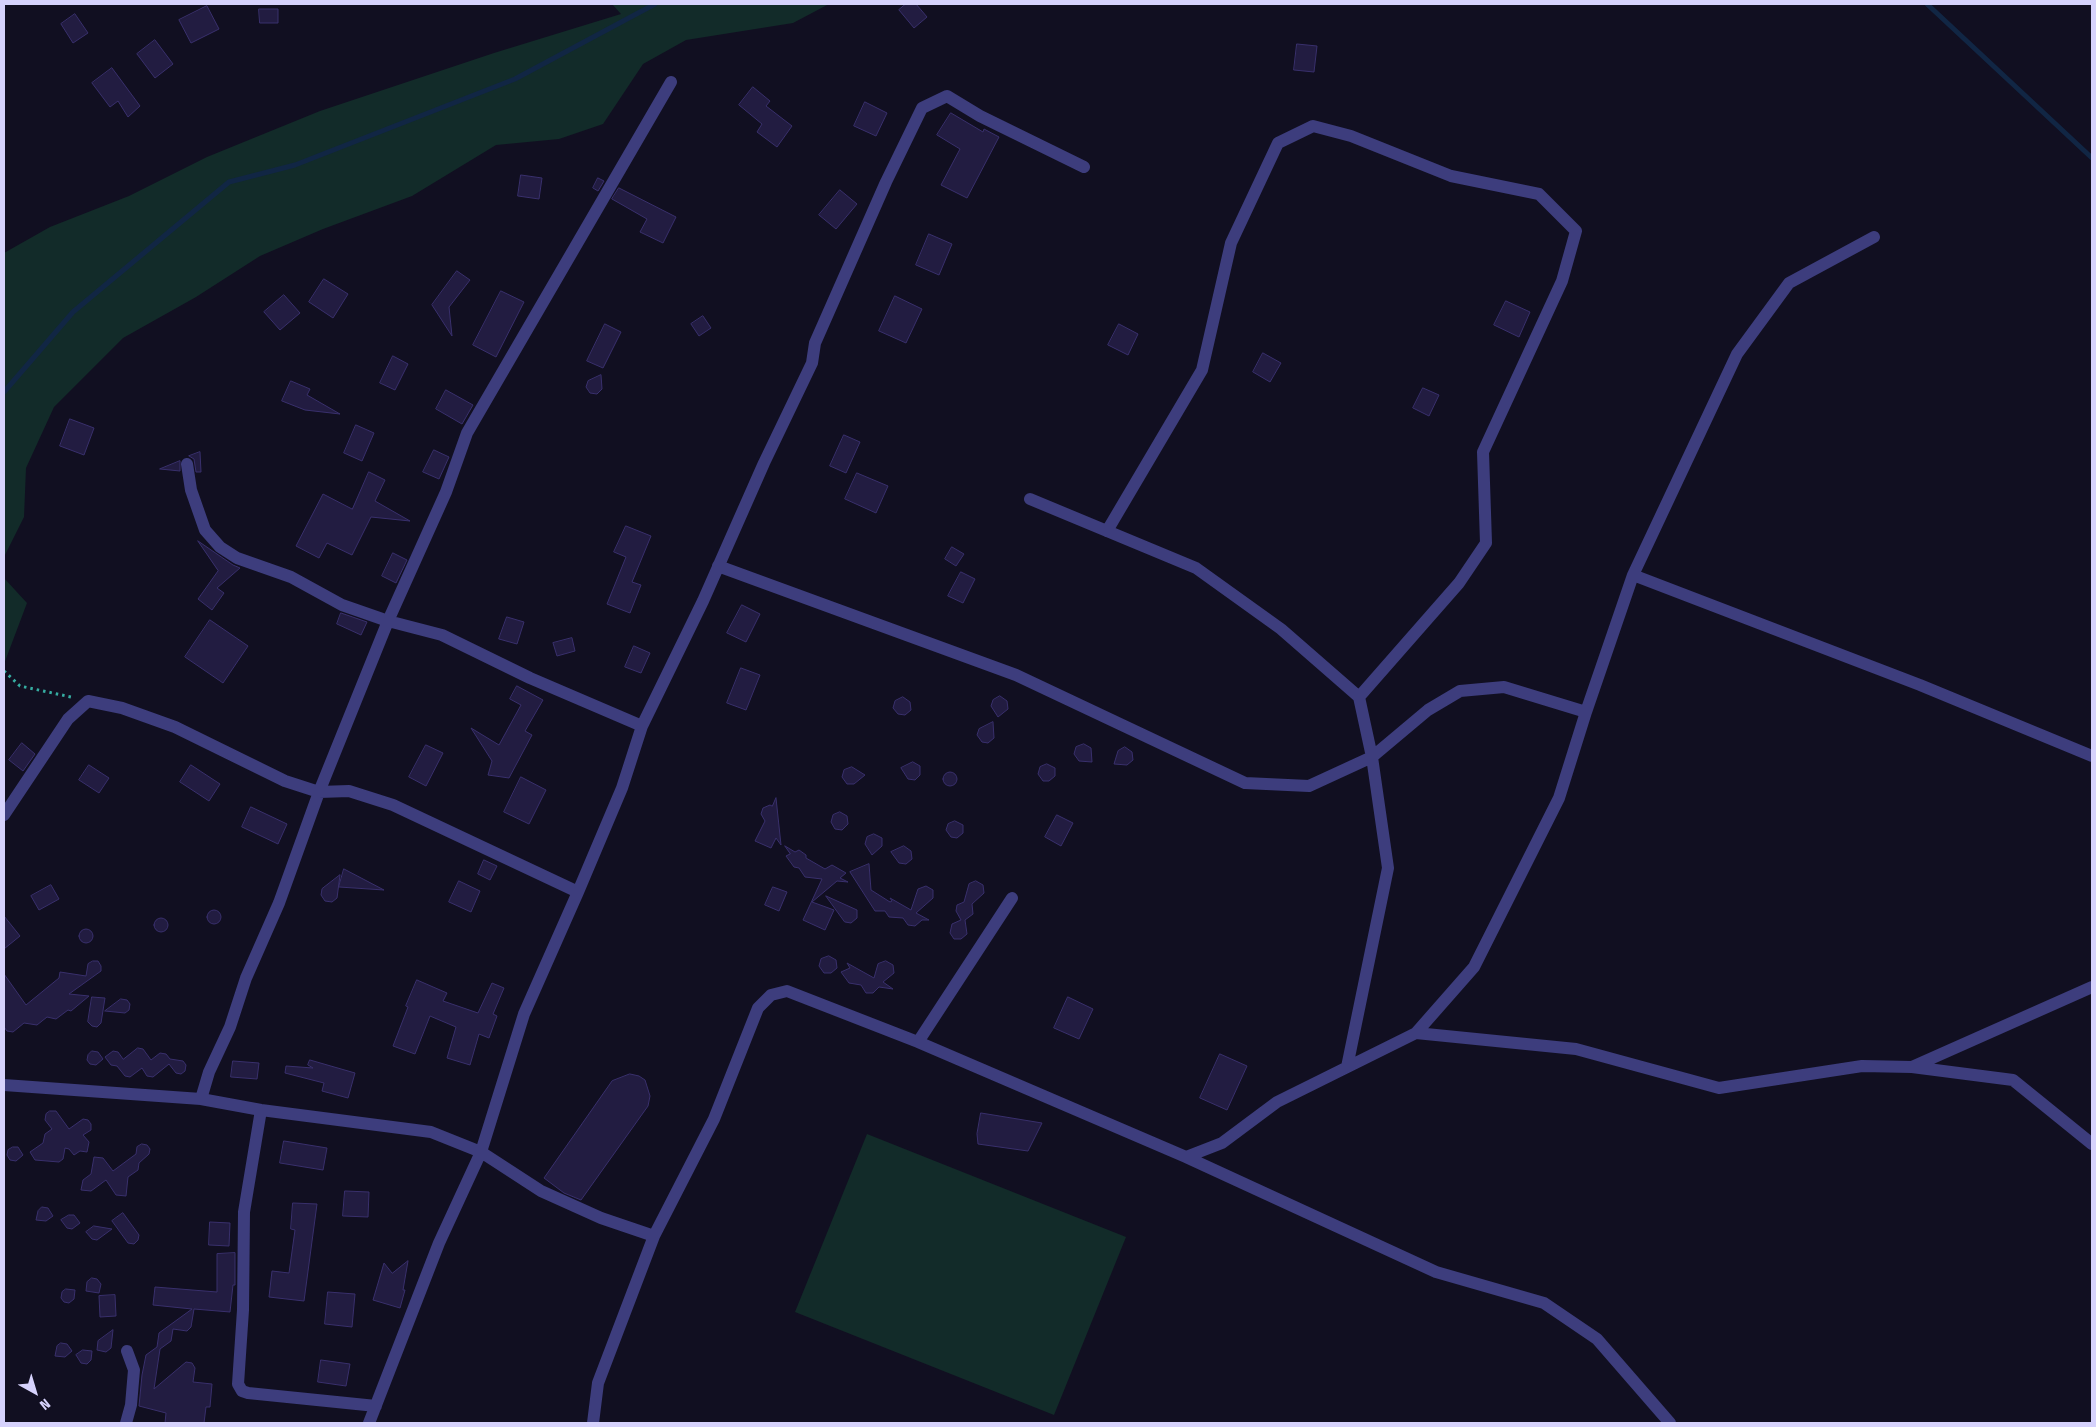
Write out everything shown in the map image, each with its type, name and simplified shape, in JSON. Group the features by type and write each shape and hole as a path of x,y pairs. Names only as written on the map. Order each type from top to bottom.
{"street":[{"path":"201,1099 209,1072 230,1027 246,978 279,903 319,792 388,621 446,492 467,433 671,82"},
{"path":"369,1423 439,1243 481,1152 524,1014 622,788 642,726 703,601 764,463 812,363 815,343 886,182 922,108 947,96 980,116 1084,166"},
{"path":"1108,531 1202,370 1231,243 1278,143 1313,126 1351,136 1451,176 1539,194 1576,231 1562,281 1483,452 1486,543 1459,583 1359,697"},
{"path":"1186,1157 1222,1143 1277,1102 1416,1033 1474,966 1559,798 1633,575 1737,354 1789,282 1874,237"},
{"path":"187,464 191,490 205,530 220,547 237,558 291,577 342,605 388,621 442,635 530,678 642,726"},
{"path":"1030,499 1196,568 1281,629 1359,697 1372,758 1388,868 1347,1067"},
{"path":"718,566 1016,675 1245,784 1309,786 1372,758 1428,710 1460,691 1504,687 1586,712"},
{"path":"1633,575 1920,685 2092,756"},
{"path":"4,815 68,719 88,701 122,708 175,728 285,781 319,792 349,791 393,805 578,892"},
{"path":"918,1042 1012,898"},
{"path":"1912,1068 2092,987"},
{"path":"593,1423 598,1383 654,1236 714,1120 758,1008 770,995 787,991 918,1042 1186,1157 1436,1272 1544,1303 1597,1339 1670,1423"},
{"path":"1416,1033 1576,1049 1719,1088 1862,1066 1912,1068 2013,1080 2092,1144"},
{"path":"4,1084 201,1099 261,1110 431,1132 481,1152 541,1191 601,1218 654,1236"},
{"path":"261,1110 244,1212 244,1310 238,1384 242,1391 248,1393 376,1406"},
{"path":"126,1423 131,1405 134,1370 127,1351"}],"path":[{"path":"4,671 20,686 88,701"}],"green space":[{"path":"612,4 829,4 793,23 686,40 643,64 603,124 559,139 496,145 412,196 323,229 260,256 196,297 123,338 54,407 26,468 24,517 4,557 4,253 50,227 129,196 207,157 320,111 494,53 621,14"},
{"path":"4,578 27,603 4,664"},
{"path":"867,1134 1126,1237 1054,1415 795,1312"}],"building":[{"path":"906,4 916,4 927,17 914,28 899,10"},
{"path":"207,6 219,29 191,43 179,20"},
{"path":"259,9 278,9 278,23 260,23"},
{"path":"75,14 88,33 73,43 61,24"},
{"path":"155,40 173,64 155,78 137,54"},
{"path":"1297,44 1317,46 1314,72 1294,70"},
{"path":"112,68 140,106 128,117 118,101 110,107 92,83"},
{"path":"753,87 770,101 766,106 792,126 777,147 757,132 762,124 739,105"},
{"path":"865,102 887,113 876,136 854,126"},
{"path":"951,113 983,132 984,129 999,137 967,198 941,185 960,149 937,135"},
{"path":"521,175 542,178 539,199 518,196"},
{"path":"598,178 604,181 598,191 593,188"},
{"path":"619,188 676,217 663,243 640,232 647,219 612,199"},
{"path":"840,190 857,204 836,229 819,215"},
{"path":"929,234 952,244 939,275 916,265"},
{"path":"457,271 470,280 449,307 452,336 432,305"},
{"path":"324,279 348,294 333,318 309,302"},
{"path":"501,291 524,302 496,357 473,345"},
{"path":"284,295 300,313 280,330 264,312"},
{"path":"895,296 922,309 906,343 879,331"},
{"path":"1506,301 1530,312 1519,337 1494,325"},
{"path":"703,316 711,328 699,336 691,324"},
{"path":"605,324 621,332 603,368 587,361"},
{"path":"1119,324 1138,334 1128,355 1108,345"},
{"path":"1263,353 1281,363 1270,382 1253,372"},
{"path":"393,356 408,364 395,390 380,383"},
{"path":"601,375 602,389 597,394 590,393 586,387 588,381"},
{"path":"291,381 310,389 307,395 340,414 305,410 282,401"},
{"path":"1423,388 1439,395 1429,416 1413,408"},
{"path":"446,390 473,405 462,424 436,409"},
{"path":"70,419 94,428 84,455 60,446"},
{"path":"356,425 374,433 362,461 344,453"},
{"path":"844,435 860,442 846,473 830,466"},
{"path":"434,450 449,457 439,479 423,472"},
{"path":"200,452 201,472 196,472 194,459 189,456"},
{"path":"180,461 180,471 160,469"},
{"path":"369,472 385,480 375,501 410,521 371,517 352,555 327,543 319,558 296,546 323,494 352,509"},
{"path":"857,473 888,486 876,513 845,499"},
{"path":"626,526 651,536 632,582 641,585 630,613 607,604 626,557 614,552"},
{"path":"198,541 240,568 217,588 224,593 212,610 198,599 218,571"},
{"path":"952,547 964,554 956,566 945,559"},
{"path":"393,553 407,560 396,583 382,576"},
{"path":"961,572 975,579 963,603 948,596"},
{"path":"742,605 760,614 746,642 727,633"},
{"path":"341,613 367,622 361,635 337,624"},
{"path":"507,617 524,622 517,644 499,639"},
{"path":"210,620 248,646 223,683 185,657"},
{"path":"572,638 575,651 557,656 553,643"},
{"path":"634,646 650,653 641,673 625,667"},
{"path":"741,668 760,675 746,710 727,703"},
{"path":"517,686 543,700 525,731 532,735 509,778 488,775 492,761 471,728 499,745 521,705 510,699"},
{"path":"1000,696 1007,701 1008,709 998,717 991,706 993,700"},
{"path":"903,697 910,702 911,710 905,715 898,714 893,708 895,701"},
{"path":"993,722 994,738 988,743 982,742 977,735 979,729"},
{"path":"22,743 35,754 23,771 9,760"},
{"path":"1084,744 1091,748 1092,762 1079,761 1074,754 1076,747"},
{"path":"426,745 443,753 426,786 409,777"},
{"path":"1125,747 1132,752 1133,760 1127,765 1114,764 1118,751"},
{"path":"913,762 920,766 920,775 915,780 908,779 901,768"},
{"path":"1047,764 1055,768 1055,776 1049,781 1043,781 1038,774 1040,767"},
{"path":"89,765 109,778 99,793 79,780"},
{"path":"191,765 220,784 209,801 180,782"},
{"path":"852,767 865,775 854,784 847,784 842,777 844,770"},
{"path":"947,772 953,772 957,779 953,786 947,786 943,782 943,776"},
{"path":"521,777 546,790 529,824 504,812"},
{"path":"776,798 781,845 776,838 771,848 755,841 765,821 761,814 763,808 772,806"},
{"path":"251,807 287,824 278,844 242,827"},
{"path":"840,812 847,816 848,824 842,830 835,829 831,822 833,815"},
{"path":"1057,815 1073,823 1061,846 1045,837"},
{"path":"955,821 963,825 963,833 957,838 951,837 946,830 948,824"},
{"path":"874,834 882,838 882,846 872,855 865,844 867,837"},
{"path":"785,846 795,852 799,850 806,855 806,858 825,869 832,865 846,873 840,878 848,882 837,881 812,902 834,910 825,930 803,920 822,879 805,877 799,868 794,867 786,856 790,854"},
{"path":"904,846 911,851 912,859 906,864 899,863 891,852"},
{"path":"484,860 497,866 490,880 478,874"},
{"path":"869,864 871,890 890,902 892,901 890,898 911,910 918,889 926,886 933,890 933,898 916,913 929,920 922,920 915,926 908,925 903,918 889,917 885,911 875,911 850,872"},
{"path":"344,869 384,890 339,887"},
{"path":"340,875 337,898 332,902 325,901 321,895 322,889"},
{"path":"459,881 480,891 471,912 449,902"},
{"path":"976,881 983,885 984,893 972,904 973,914 965,920 967,934 961,939 954,939 950,933 952,924 961,920 956,911 957,905 964,902 969,884"},
{"path":"51,885 59,899 39,910 31,896"},
{"path":"773,887 787,892 779,911 765,905"},
{"path":"826,896 857,910 857,918 851,923 845,922"},
{"path":"211,910 217,910 221,917 217,924 211,924 207,920 207,914"},
{"path":"4,916 20,936 4,949"},
{"path":"158,918 164,918 168,925 164,932 158,932 154,928 154,922"},
{"path":"86,929 91,931 93,936 91,941 86,943 81,941 79,936 81,931"},
{"path":"829,956 836,960 837,968 831,973 824,973 819,966 821,959"},
{"path":"98,961 101,971 69,994 89,996 71,1011 68,1010 56,1019 47,1017 37,1025 24,1023 13,1032 7,1031 4,1027 4,974 26,1005 59,978 60,972 86,976 88,964"},
{"path":"886,961 893,965 894,973 883,982 893,989 879,987 873,993 866,993 861,985 849,983 841,972 850,968 847,963 874,978 878,964"},
{"path":"417,980 447,993 443,1001 478,1013 492,983 504,988 493,1014 497,1016 489,1038 479,1034 470,1065 447,1058 456,1027 430,1016 415,1054 393,1046"},
{"path":"92,997 105,998 101,1023 97,1027 92,1026 88,1022"},
{"path":"1068,997 1093,1009 1079,1039 1054,1028"},
{"path":"121,999 127,1000 130,1004 129,1010 125,1013 105,1011"},
{"path":"138,1048 143,1049 151,1060 160,1053 166,1054 170,1059 183,1061 186,1065 185,1071 181,1074 176,1073 169,1064 153,1077 147,1076 142,1068 130,1077 125,1076 117,1066 111,1065 105,1057 113,1051 118,1052 123,1059"},
{"path":"92,1051 98,1052 103,1059 96,1065 90,1064 87,1060 88,1055"},
{"path":"1220,1054 1247,1066 1227,1110 1200,1098"},
{"path":"310,1060 355,1073 348,1098 322,1091 324,1083 285,1073 286,1066 313,1068 308,1065"},
{"path":"233,1061 259,1063 257,1079 231,1077"},
{"path":"630,1074 645,1080 650,1096 648,1106 581,1200 564,1193 544,1178 612,1081"},
{"path":"50,1111 56,1111 69,1129 83,1119 88,1120 91,1124 91,1130 83,1135 89,1142 87,1152 80,1151 74,1155 69,1149 65,1148 63,1159 59,1162 35,1160 30,1152 43,1143 45,1134 52,1129 45,1120 46,1114"},
{"path":"981,1113 1042,1123 1028,1151 978,1144 977,1134"},
{"path":"284,1141 327,1148 323,1170 280,1163"},
{"path":"142,1144 147,1145 150,1149 149,1154 139,1163 138,1170 128,1177 126,1196 116,1195 106,1180 91,1191 81,1190 83,1180 91,1174 94,1157 103,1158 113,1171 136,1154 137,1147"},
{"path":"18,1147 23,1155 16,1161 10,1160 7,1155 8,1150"},
{"path":"345,1191 369,1192 368,1217 343,1216"},
{"path":"293,1203 317,1204 304,1301 269,1297 272,1271 289,1273 295,1230 291,1229"},
{"path":"42,1207 48,1208 53,1216 46,1221 36,1220 38,1211"},
{"path":"123,1213 139,1235 138,1240 134,1244 128,1243 112,1221"},
{"path":"69,1215 74,1215 80,1223 72,1229 67,1228 61,1220"},
{"path":"210,1222 230,1223 229,1246 209,1245"},
{"path":"94,1226 112,1229 97,1240 92,1239 86,1232"},
{"path":"235,1253 235,1285 233,1285 230,1312 194,1309 191,1327 187,1331 173,1329 171,1341 160,1349 154,1389 186,1362 192,1363 195,1368 193,1382 212,1384 210,1407 206,1407 204,1423 165,1423 166,1413 139,1406 146,1355 157,1347 159,1333 192,1309 153,1305 155,1287 217,1292 217,1254"},
{"path":"408,1261 403,1290 405,1290 400,1308 373,1300 384,1263 392,1273"},
{"path":"92,1278 97,1279 101,1284 99,1293 86,1291 87,1282"},
{"path":"66,1289 75,1290 74,1299 69,1303 64,1302 61,1298 62,1292"},
{"path":"328,1292 355,1294 352,1327 325,1324"},
{"path":"115,1295 116,1316 100,1317 99,1296"},
{"path":"113,1330 111,1348 106,1352 97,1350 98,1341"},
{"path":"61,1343 67,1344 72,1351 65,1357 55,1356 57,1346"},
{"path":"83,1350 92,1351 91,1360 87,1364 81,1363 76,1355"},
{"path":"321,1360 350,1364 346,1386 318,1382"}],"waterway":[{"path":"4,392 73,312 229,182 295,165 515,79 655,4"},
{"path":"1927,4 2092,158"}]}
